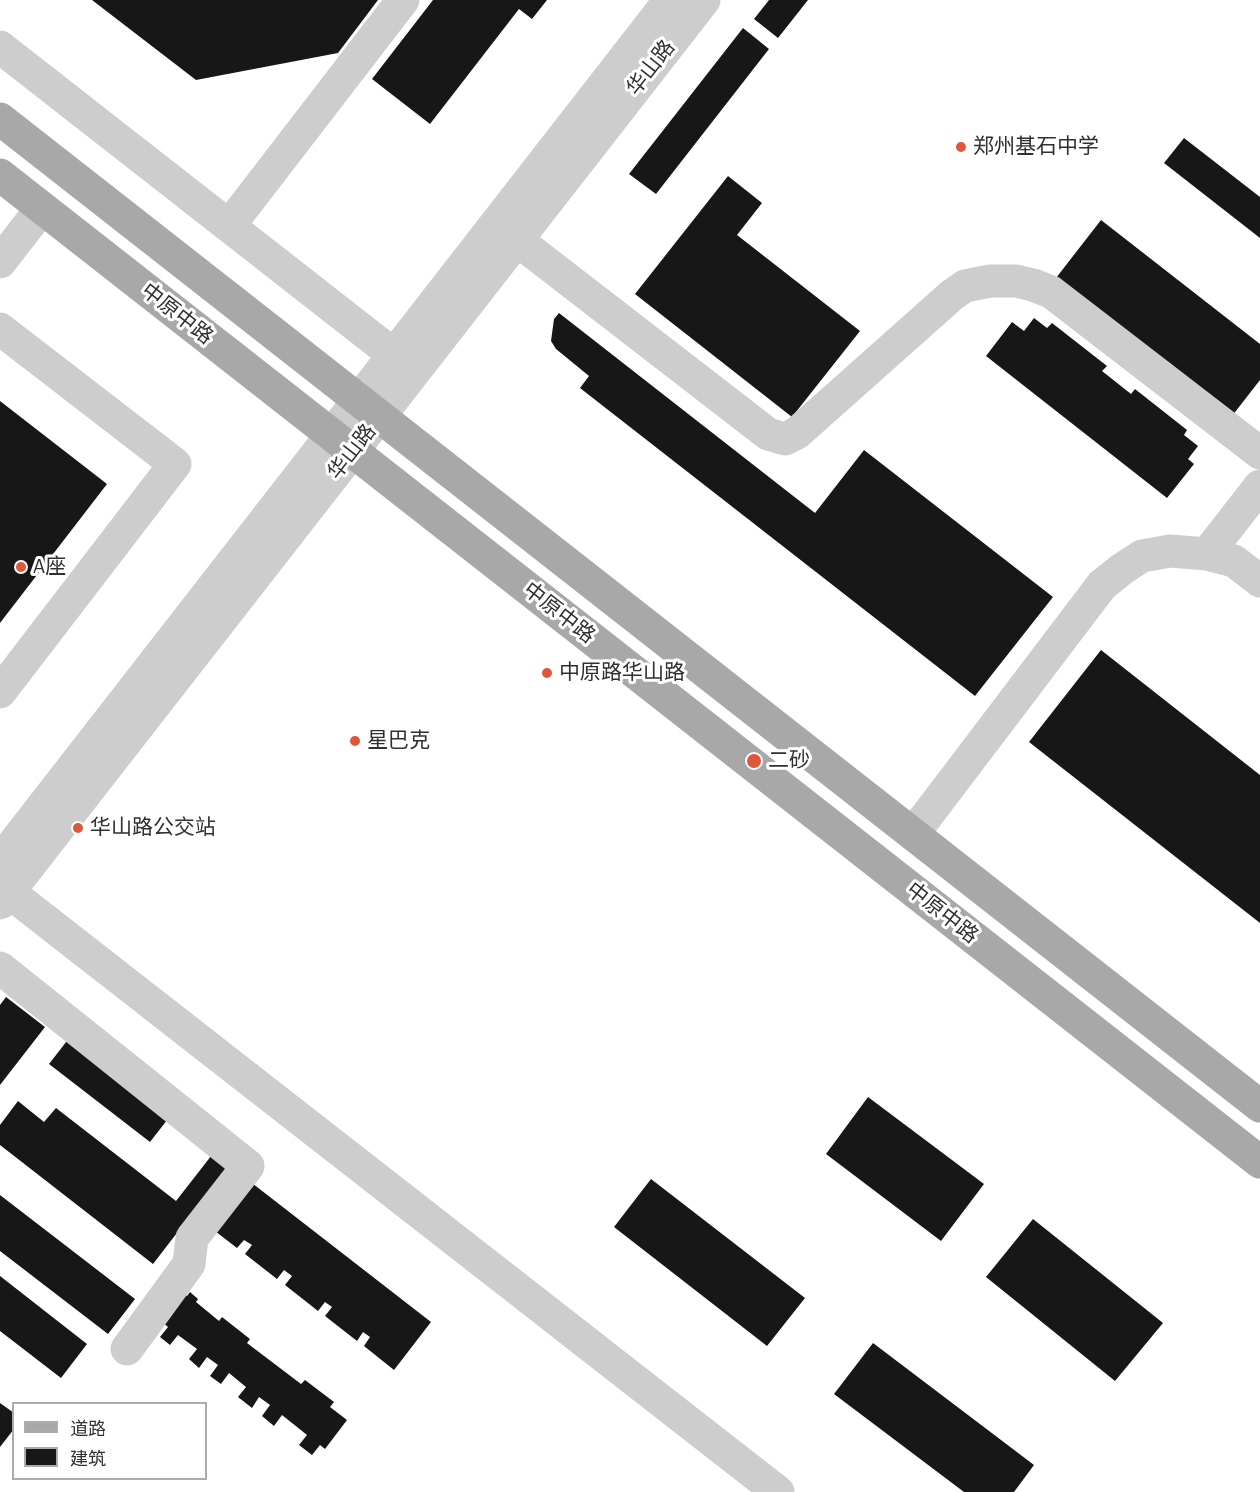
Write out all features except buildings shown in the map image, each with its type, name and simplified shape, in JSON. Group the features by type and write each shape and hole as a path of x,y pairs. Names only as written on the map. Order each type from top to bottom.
{"main road":[{"name":"中原中路","path":"0,119 1260,1106"},
{"name":"中原中路","path":"0,175 1260,1162"}],"street":[{"path":"229,226 403,0"},
{"name":"华山路","path":"369,409 394,355 670,0"},
{"name":"华山路","path":"3,886 342,443 517,240 704,0"},
{"path":"0,47 394,355"},
{"path":"0,262 42,208"},
{"path":"517,240 768,434 785,439 797,434 964,286 990,281 1016,281 1051,292 1260,453"},
{"path":"0,329 175,464 0,692"},
{"path":"1207,554 1260,486"},
{"path":"913,834 1102,585 1122,569 1142,556 1170,551 1207,554 1234,561 1260,581"},
{"path":"3,886 778,1492"},
{"path":"0,968 248,1166 192,1238 189,1264 127,1349"}],"place":[{"name":"郑州基石中学","path":"961,147"},
{"name":"A座","path":"21,567"},
{"name":"中原路华山路","path":"547,673"},
{"name":"星巴克","path":"355,741"},
{"name":"二砂","path":"754,761"},
{"name":"华山路公交站","path":"78,828"}]}
